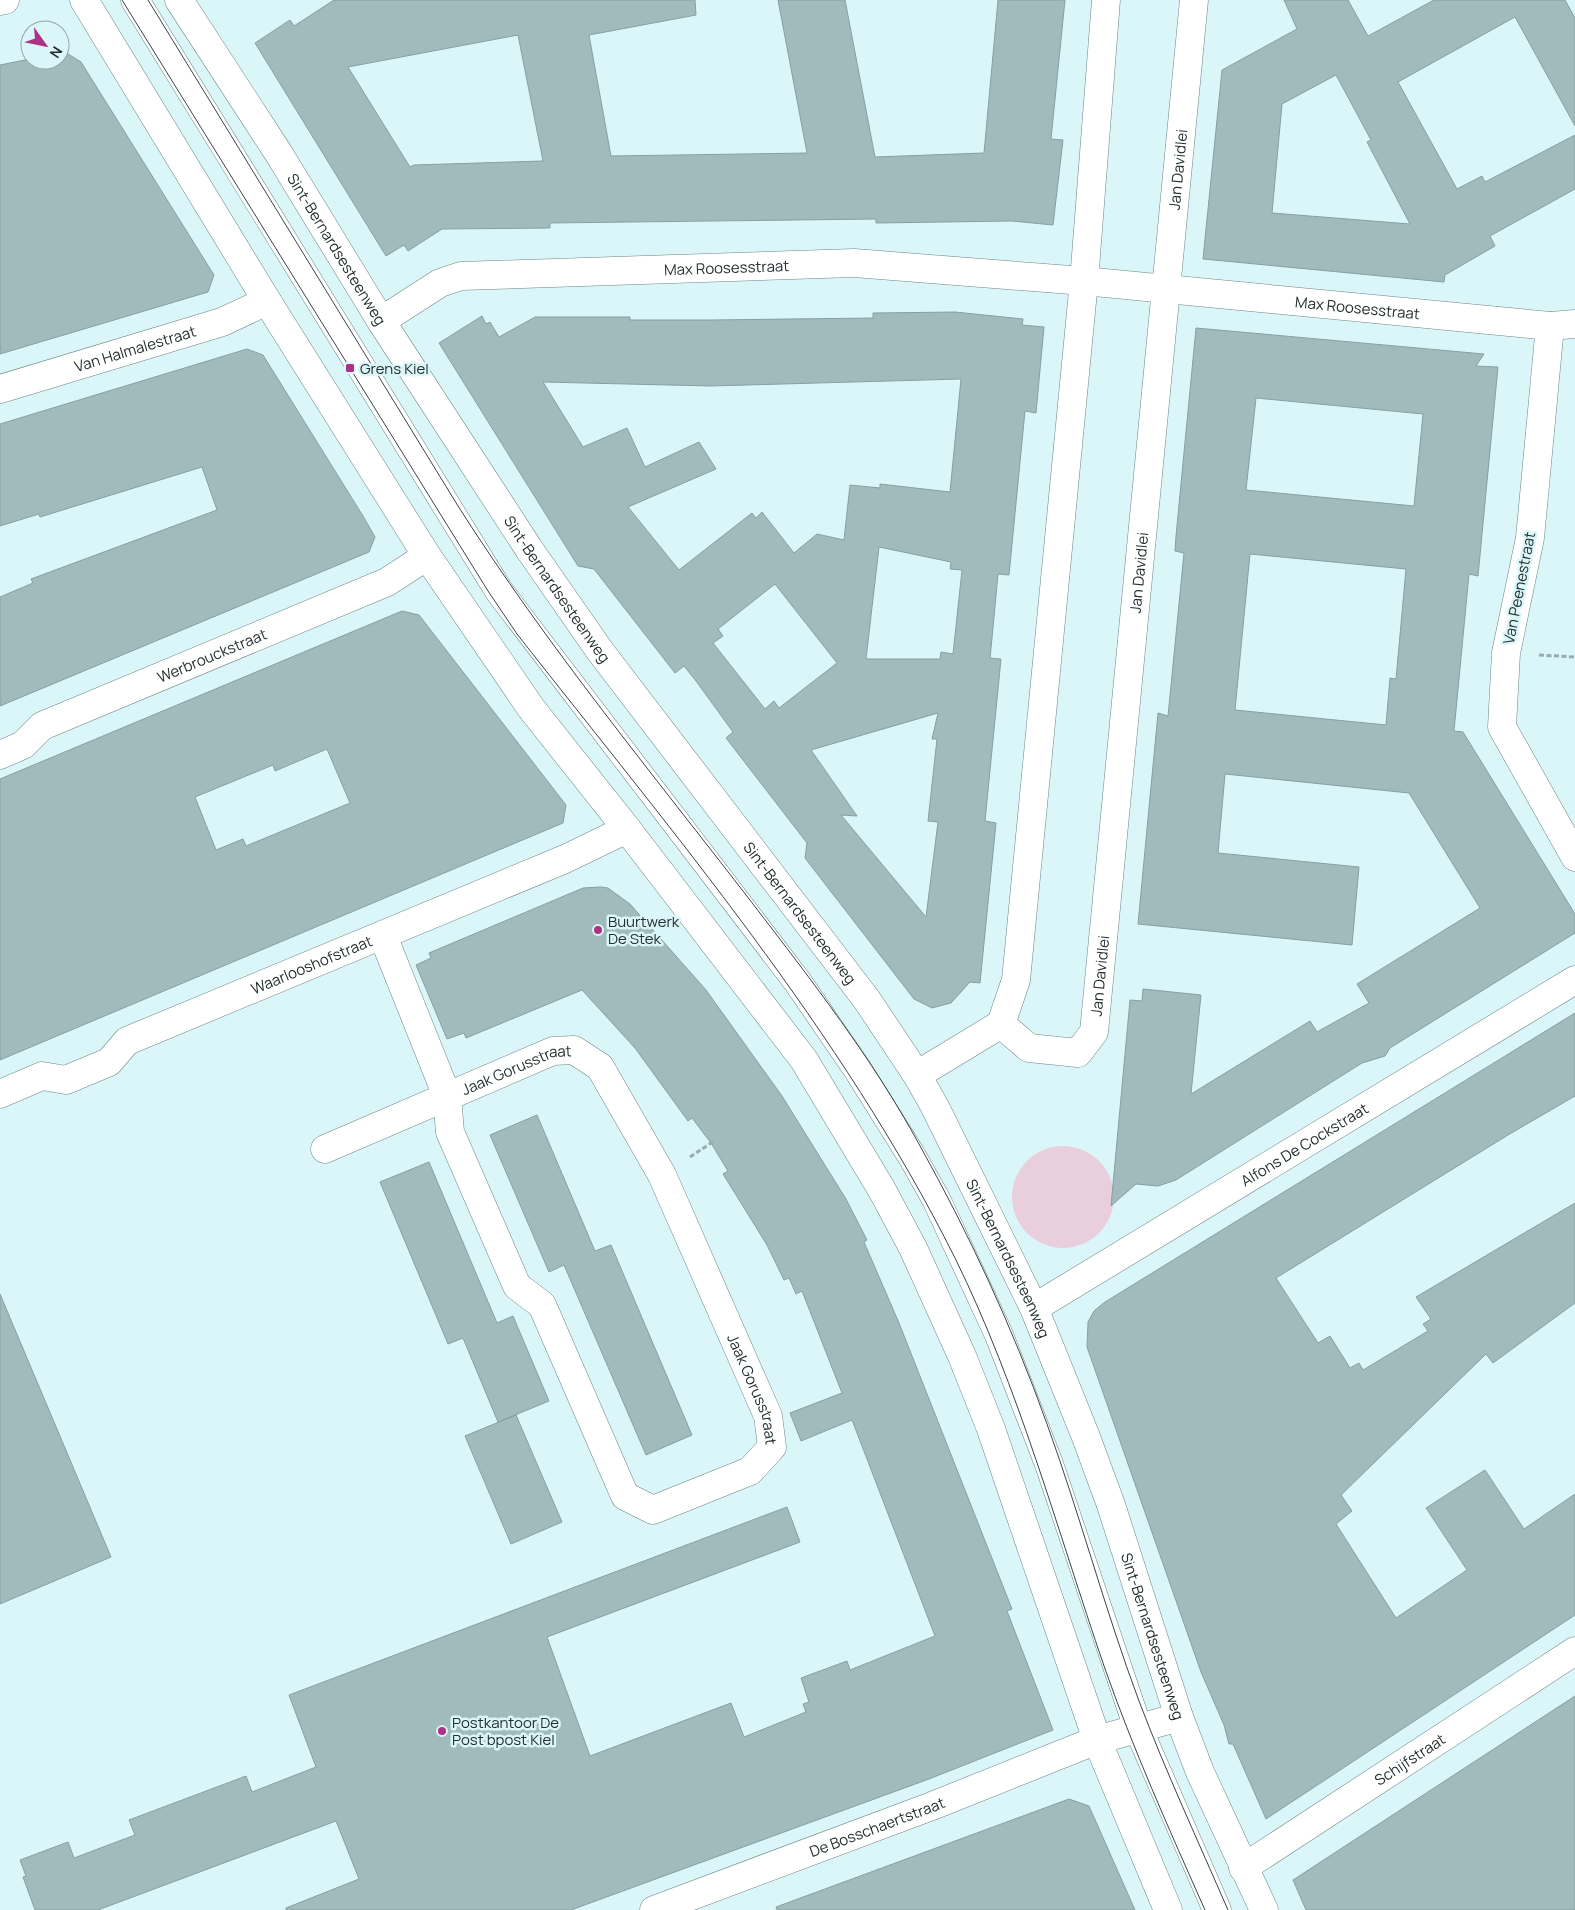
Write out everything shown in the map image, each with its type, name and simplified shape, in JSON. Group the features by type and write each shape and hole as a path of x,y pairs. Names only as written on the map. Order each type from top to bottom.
{"street":[{"path":"0,1 5,0"},
{"path":"84,0 267,301 427,556 531,708 627,829 804,1060 812,1076 842,1121 912,1248 955,1338 991,1428 1097,1740 1168,1910"},
{"path":"135,0 499,591 797,981 858,1070 912,1158 945,1217 1000,1335 1049,1464 1138,1728 1217,1910"},
{"name":"Sint-Bernardsesteenweg","path":"179,0 279,154 381,321 528,549 600,651 823,941 892,1035 935,1107 1034,1308 1108,1496 1179,1717 1200,1772 1264,1910"},
{"path":"916,1075 1000,1024 1016,980 1084,281 1106,0"},
{"name":"Jan Davidlei","path":"1000,1024 1028,1048 1078,1053 1094,1032 1194,0"},
{"name":"Max Roosesstraat","path":"381,321 440,283 461,276 504,273 854,263 1084,281 1562,325"},
{"name":"Van Halmalestraat","path":"0,389 222,322 267,301"},
{"name":"Van Peenestraat","path":"1562,325 1531,528 1506,653 1502,727 1575,857"},
{"name":"Werbrouckstraat","path":"0,755 23,745 42,726 388,582 427,556"},
{"name":"Waarlooshofstraat","path":"0,1094 42,1076 66,1080 109,1062 127,1041 383,936 423,916 565,859 627,829"},
{"name":"Jaak Gorusstraat","path":"325,1149 447,1096 553,1051 574,1050 600,1067 662,1175 768,1416 772,1447 750,1471 653,1510 625,1496 542,1305 517,1286 450,1132 447,1096 383,936"},
{"name":"Alfons De Cockstraat","path":"1034,1308 1575,980"},
{"name":"Schijfstraat","path":"1243,1868 1575,1651"},
{"name":"De Bosschaertstraat","path":"671,1907 1097,1740 1179,1717"}],"shaded area":[{"path":"1063,1146 1083,1150 1099,1161 1110,1177 1114,1197 1110,1217 1099,1233 1083,1244 1063,1248 1043,1244 1027,1233 1016,1217 1012,1197 1016,1177 1027,1161 1043,1150"}],"building":[{"path":"334,0 695,0 696,15 589,35 611,156 807,153 778,0 845,0 875,157 984,153 998,0 1065,0 1051,139 1063,140 1053,225 1012,221 876,223 876,219 550,223 550,228 442,229 408,251 404,245 386,256 255,43 290,20 294,26","holes":["518,35 543,161 414,165 410,167 348,67"]},
{"path":"1284,0 1348,0 1368,36 1434,0 1565,0 1575,18 1575,126 1515,17 1398,82 1457,189 1482,176 1485,182 1575,135 1575,189 1490,236 1495,246 1445,275 1444,282 1203,259 1222,70 1297,29","holes":["1336,75 1371,140 1367,142 1410,224 1272,213 1282,104"]},
{"path":"70,55 81,62 214,275 208,292 0,354 0,65 20,61 20,70 70,70"},
{"path":"955,312 1023,319 1022,325 1044,327 1036,413 1025,411 1009,575 998,574 990,658 1001,659 985,821 996,823 980,983 970,982 951,1003 932,1008 914,999 805,858 807,843 726,738 733,732 684,666 675,673 594,569 578,566 439,343 482,316 486,324 490,322 499,337 535,317 630,317 630,320 711,320 873,318 873,313","holes":["961,379 950,492 880,484 880,488 850,485 844,540 817,534 794,553 762,512 756,518 752,513 679,570 628,507 716,469 699,442 645,467 627,428 583,447 543,382 711,386","879,547 951,562 950,569 962,570 953,654 941,652 940,659 866,659","775,584 837,663 779,708 774,701 765,709 713,643 723,636 718,629","938,713 932,739 937,739 928,821 938,822 926,917 841,815 857,816 811,750"]},
{"path":"1196,328 1484,354 1476,366 1498,367 1478,576 1469,574 1454,731 1463,732 1575,914 1575,933 1390,1048 1385,1056 1362,1063 1176,1180 1158,1186 1136,1184 1111,1206 1130,1000 1142,1001 1143,989 1201,995 1191,1094 1310,1021 1317,1032 1369,1003 1357,984 1480,908 1409,793 1225,774 1218,853 1359,867 1352,945 1138,924 1158,713 1168,716 1184,553 1175,551","holes":["1256,398 1423,414 1414,506 1246,490","1250,554 1406,569 1396,679 1390,678 1386,725 1235,710"]},
{"path":"247,349 263,355 363,516 375,537 369,552 0,706 0,597 33,583 31,579 217,510 202,467 40,517 39,514 0,526 0,424"},
{"path":"402,611 419,615 566,805 563,823 0,1060 0,779","holes":["327,749 350,803 246,846 243,839 216,850 195,797 273,765 275,771"]},
{"path":"583,888 608,888 630,904 706,990 782,1096 846,1199 867,1240 864,1242 899,1323 1012,1609 1007,1611 1053,1730 929,1779 571,1910 286,1910 286,1908 359,1879 336,1821 98,1910 35,1910 23,1877 26,1876 20,1860 68,1842 74,1858 135,1835 129,1820 246,1776 252,1792 316,1767 289,1695 787,1507 800,1542 547,1637 590,1756 731,1703 744,1737 806,1712 803,1704 809,1702 801,1678 847,1661 850,1670 935,1636 852,1420 801,1441 790,1413 842,1393 802,1291 796,1294 789,1278 784,1280 767,1245 723,1174 728,1171 711,1143 692,1118 688,1121 635,1048 582,990 466,1038 464,1033 447,1039 416,965 431,958 429,953"},
{"path":"1575,1013 1575,1096 1508,1135 1276,1278 1318,1343 1330,1336 1350,1368 1359,1363 1363,1370 1428,1331 1423,1324 1431,1319 1416,1297 1575,1203 1575,1303 1493,1363 1486,1354 1341,1495 1352,1511 1336,1524 1396,1618 1467,1570 1426,1508 1485,1470 1524,1529 1575,1494 1575,1615 1266,1819 1233,1744 1229,1744 1224,1725 1201,1672 1087,1347 1088,1322 1094,1311 1105,1302"},
{"path":"537,1115 595,1251 611,1245 692,1435 646,1455 564,1265 549,1272 490,1135"},
{"path":"429,1162 497,1323 513,1316 549,1401 498,1422 463,1338 448,1344 380,1182"},
{"path":"0,1294 111,1557 0,1604"},
{"path":"516,1415 562,1522 511,1544 465,1436"},
{"path":"1575,1696 1575,1910 1306,1910 1293,1880"},
{"path":"1069,1799 1089,1806 1135,1910 777,1910 776,1907"}],"tram line":[{"path":"122,0 488,591 517,634 752,935 860,1092 910,1174 955,1258 999,1357 1036,1459 1115,1697 1152,1789 1205,1910"},
{"path":"148,0 458,506 492,558 527,609 601,708 819,991 882,1081 901,1112 955,1212 989,1281 1034,1388 1149,1728 1228,1910"}],"place":[{"name":"Grens Kiel","path":"350,368"},
{"name":"Buurtwerk De Stek","path":"598,930"},
{"name":"Postkantoor De Post bpost Kiel","path":"442,1731"}]}
